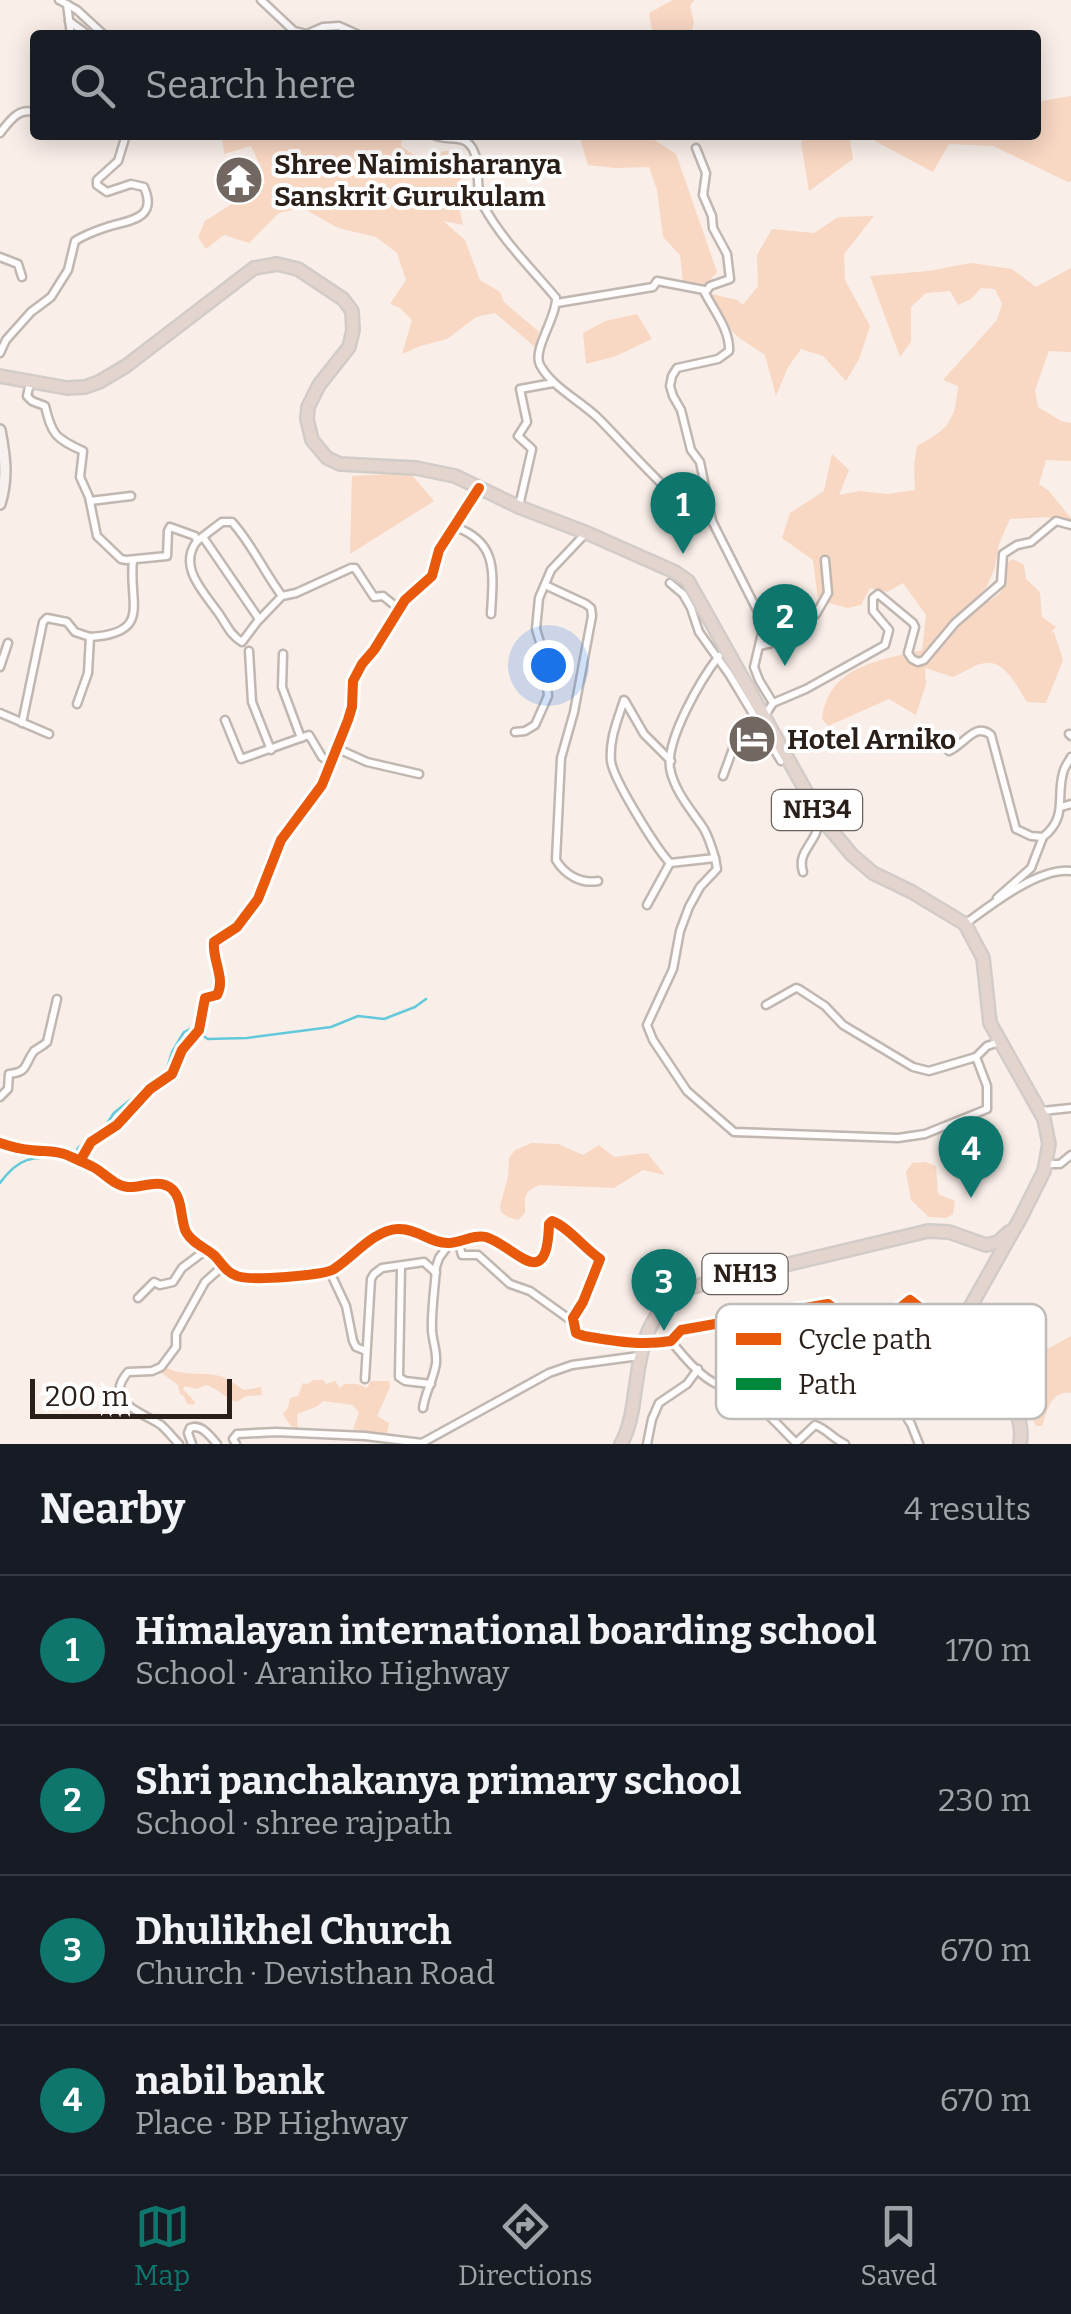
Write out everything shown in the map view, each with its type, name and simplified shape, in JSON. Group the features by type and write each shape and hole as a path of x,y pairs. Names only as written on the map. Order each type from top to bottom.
{"highway":[{"name":"NH34","path":"0,376 67,388 85,387 126,366 254,268 268,264 305,272 343,299 352,312 349,346 308,407 308,428 319,451 340,464 416,468 455,476 688,581 723,654 822,818 873,872 965,924"},
{"path":"965,924 983,958 990,1023 1040,1111 1048,1135 1046,1164 972,1304"},
{"path":"974,1242 998,1242 1021,1217"},
{"name":"NH13","path":"621,1444 631,1418 649,1327 671,1298 688,1288 928,1231 949,1232 974,1242"},
{"path":"974,1242 988,1262 987,1276"},
{"path":"1019,1419 1020,1444"}],"street":[{"path":"59,0 98,30"},
{"path":"261,0 293,30"},
{"path":"68,4 69,30"},
{"path":"68,20 81,30"},
{"path":"316,30 339,26 348,30"},
{"path":"0,133 21,112 30,110"},
{"path":"0,353 30,312 51,297 68,270 76,240 135,220 146,210 148,198 144,187 131,184 107,192 97,185 118,161 124,140"},
{"path":"461,140 469,143 474,153 483,204 557,303"},
{"path":"696,148 706,173 703,195 713,228 727,254 730,279 710,286 704,293"},
{"path":"0,257 18,264 22,277"},
{"path":"557,303 653,286 657,282 704,290 728,336 730,351 718,358 676,368 670,386 691,450 700,462 712,521 759,614 762,632 754,667 773,703"},
{"path":"557,303 538,356 540,365 685,505 699,517 712,521"},
{"path":"30,382 28,396 46,406 49,428 82,451 80,477 97,536 121,559 133,560 167,556 170,527 195,536 259,619"},
{"path":"519,506 532,450 518,436 527,422 520,389 554,382"},
{"path":"0,430 6,482 0,504"},
{"path":"79,1161 91,1142 117,1125 150,1088 172,1074 182,1050 200,1030 204,998 220,992 221,986 214,942 236,927 258,899 281,840 322,785 352,707 353,682 362,664 399,609 429,580 439,550 479,488"},
{"path":"90,501 131,496"},
{"path":"723,776 738,735 761,721 773,703 806,689 884,644 889,630 873,610 872,598 878,594 913,623 908,654 912,660 924,660 955,623 1001,583 1003,554 1031,542 1056,521 1071,525"},
{"path":"282,596 232,522 222,522 190,550 196,584 227,630 242,642 282,596 340,571 355,568 374,597 383,596 399,609"},
{"path":"455,527 473,534 489,553 491,614"},
{"path":"514,732 535,725 548,696 544,656 536,629 539,598 552,570 586,532"},
{"path":"22,724 43,622 46,618 67,622 74,632 90,637 112,636 128,626 134,612 133,560"},
{"path":"760,646 784,640 816,614 828,593 825,560"},
{"path":"670,583 683,594 699,632 723,654 690,700 670,760 672,775 686,805 706,832 716,869 689,906 673,969 648,1025 653,1040 688,1092 734,1132 898,1138 925,1134 986,1109 987,1086 976,1057"},
{"path":"545,585 591,608 574,712 561,758 556,860 561,869 579,880 598,881"},
{"path":"76,704 88,673 90,637"},
{"path":"0,668 8,644"},
{"path":"250,652 252,702 271,750"},
{"path":"283,654 282,687 301,738"},
{"path":"670,760 644,734 624,700 612,738 611,764 648,833 670,862"},
{"path":"0,714 50,734"},
{"path":"225,720 241,759 309,735 322,757 331,763"},
{"path":"761,721 780,761"},
{"path":"949,751 961,746 974,732 988,730 1016,829 1044,837"},
{"path":"336,748 367,762 419,774"},
{"path":"965,924 1031,868 1044,837 1053,830 1061,807 1062,774 1071,758"},
{"path":"1061,807 1071,804"},
{"path":"803,872 802,855 822,818"},
{"path":"670,862 715,858"},
{"path":"646,905 670,862"},
{"path":"992,902 1046,874 1071,872"},
{"path":"766,1006 800,989 825,1006 843,1025 913,1068 930,1071 976,1057 987,1046 1000,1041"},
{"path":"0,1097 8,1090 8,1074 28,1066 34,1052 46,1042 57,999"},
{"path":"1040,1111 1071,1108"},
{"path":"0,1143 67,1155 120,1185 166,1186 174,1191 185,1229 197,1244 234,1276 248,1278 330,1272 380,1234 396,1229 420,1233 432,1240 488,1238 522,1260 534,1262 546,1252 549,1224 557,1222 600,1259 572,1321"},
{"path":"1046,1164 1060,1164 1071,1155"},
{"path":"454,1242 462,1255 478,1255 510,1284 530,1291 572,1321 576,1333 642,1351"},
{"path":"422,1408 437,1351 432,1334 436,1272 439,1258 454,1242"},
{"path":"138,1298 154,1282 173,1282 182,1268 206,1250"},
{"path":"365,1380 374,1274 382,1268 424,1262 436,1272"},
{"path":"179,1444 160,1424 128,1408 121,1393 122,1379 132,1371 161,1367 176,1347 176,1334 205,1282 223,1266"},
{"path":"401,1267 399,1377 431,1384"},
{"path":"330,1272 346,1306 352,1341 356,1348 366,1352"},
{"path":"236,1444 234,1436 242,1432 365,1436 422,1444 549,1373 642,1351 671,1341 681,1330 716,1324"},
{"path":"671,1341 716,1382"},
{"path":"647,1444 660,1403 687,1384 698,1369"},
{"path":"773,1419 796,1443 815,1425 845,1444"},
{"path":"908,1419 919,1444"},
{"path":"192,1444 188,1433 190,1428 199,1426 218,1444"},
{"path":"298,1444 304,1434"}],"shaded area":[{"path":"673,0 694,0 690,6 692,30 652,30 649,13"},
{"path":"1071,96 1071,181 993,146 949,144 933,172 873,140 1041,140 1041,101"},
{"path":"222,140 402,140 401,146 421,160 444,151 457,151 465,171 455,190 463,225 443,221 465,240 480,280 500,292 504,302 539,332 535,347 495,313 476,317 447,339 402,354 412,320 390,304 406,280 397,253 376,237 338,228 303,208 279,213 249,243 224,235 206,249 198,237 205,221 265,183 251,146 224,154"},
{"path":"580,140 655,140 676,154 717,272 699,293 683,282 680,255 663,237 657,190 649,167 588,165"},
{"path":"850,140 853,159 809,191 801,143"},
{"path":"874,216 844,254 845,280 870,326 859,359 846,381 823,356 801,349 788,367 776,396 765,355 738,337 708,308 712,294 743,305 758,286 757,255 772,229 814,233 838,217"},
{"path":"971,263 1012,269 1036,287 1071,268 1071,352 1049,351 1035,390 1038,407 1071,423 1071,461 1046,460 1039,484 1071,518 1071,524 1047,517 1010,519 986,588 953,620 924,665 986,597 990,601 1000,593 1006,563 1013,559 1024,565 1026,579 1040,592 1042,617 1056,627 1050,633 1054,632 1063,660 1046,703 1027,702 1010,676 992,663 977,665 953,677 925,668 926,684 916,715 889,699 828,726 822,719 835,687 845,676 873,662 922,650 926,615 903,583 887,592 870,588 861,605 848,608 818,600 813,560 782,538 790,513 824,491 832,454 849,470 839,495 915,490 917,446 943,429 955,408 958,386 943,380 997,320 1002,304 995,289 981,288 958,305 950,291 926,293 911,307 911,342 900,357 870,276"},
{"path":"637,314 652,339 616,356 586,364 583,333 605,321"},
{"path":"410,473 434,501 350,554 352,476"},
{"path":"532,1143 558,1144 583,1155 599,1145 614,1157 647,1153 665,1175 643,1170 614,1188 540,1185 528,1192 525,1213 518,1220 501,1212 500,1206 509,1158 515,1150"},
{"path":"912,1163 936,1166 938,1194 955,1201 953,1214 946,1218 929,1217 911,1200 906,1172"},
{"path":"1071,1336 1071,1393 1054,1398 1046,1414 1046,1350"},
{"path":"167,1368 223,1377 244,1390 261,1387 262,1395 246,1396 237,1402 206,1385 196,1389 185,1386 183,1389 195,1402 187,1404 178,1385 162,1373"},
{"path":"314,1380 326,1384 335,1381 340,1388 357,1384 367,1388 371,1381 389,1381 377,1416 389,1423 386,1437 353,1429 359,1413 353,1405 323,1401 297,1414 298,1429 291,1426 283,1414 290,1398 298,1396 303,1383"}],"waterway":[{"path":"200,1034 208,1039 247,1038 331,1027 358,1016 384,1019 426,999"},
{"path":"76,1153 114,1113 166,1072 172,1052 190,1029"},
{"path":"0,1183 14,1167 28,1160 66,1158"}],"cycle path":[{"path":"80,1161 91,1142 117,1125 150,1089 172,1074 182,1050 199,1030 205,998 217,995 219,989 214,942 237,927 258,899 281,840 322,785 348,720 353,681 362,664 405,600 432,576 439,550 479,488"},
{"path":"0,1143 67,1155 123,1186 167,1186 178,1198 189,1236 237,1276 270,1278 327,1272 372,1239 398,1229 442,1243 486,1237 536,1262 547,1246 552,1221 600,1259 573,1318 576,1333 617,1341 660,1342 671,1341 681,1330 716,1324"},
{"path":"905,1304 910,1300 915,1304"}],"place":[{"name":"Shree Naimisharanya Sanskrit Gurukulam","path":"239,180"},
{"name":"Himalayan international boarding school","path":"683,554"},
{"name":"Shri panchakanya primary school","path":"785,666"},
{"name":"Hotel Arniko","path":"752,739"},
{"name":"nabil bank","path":"971,1198"},
{"name":"Dhulikhel Church","path":"664,1331"}]}
